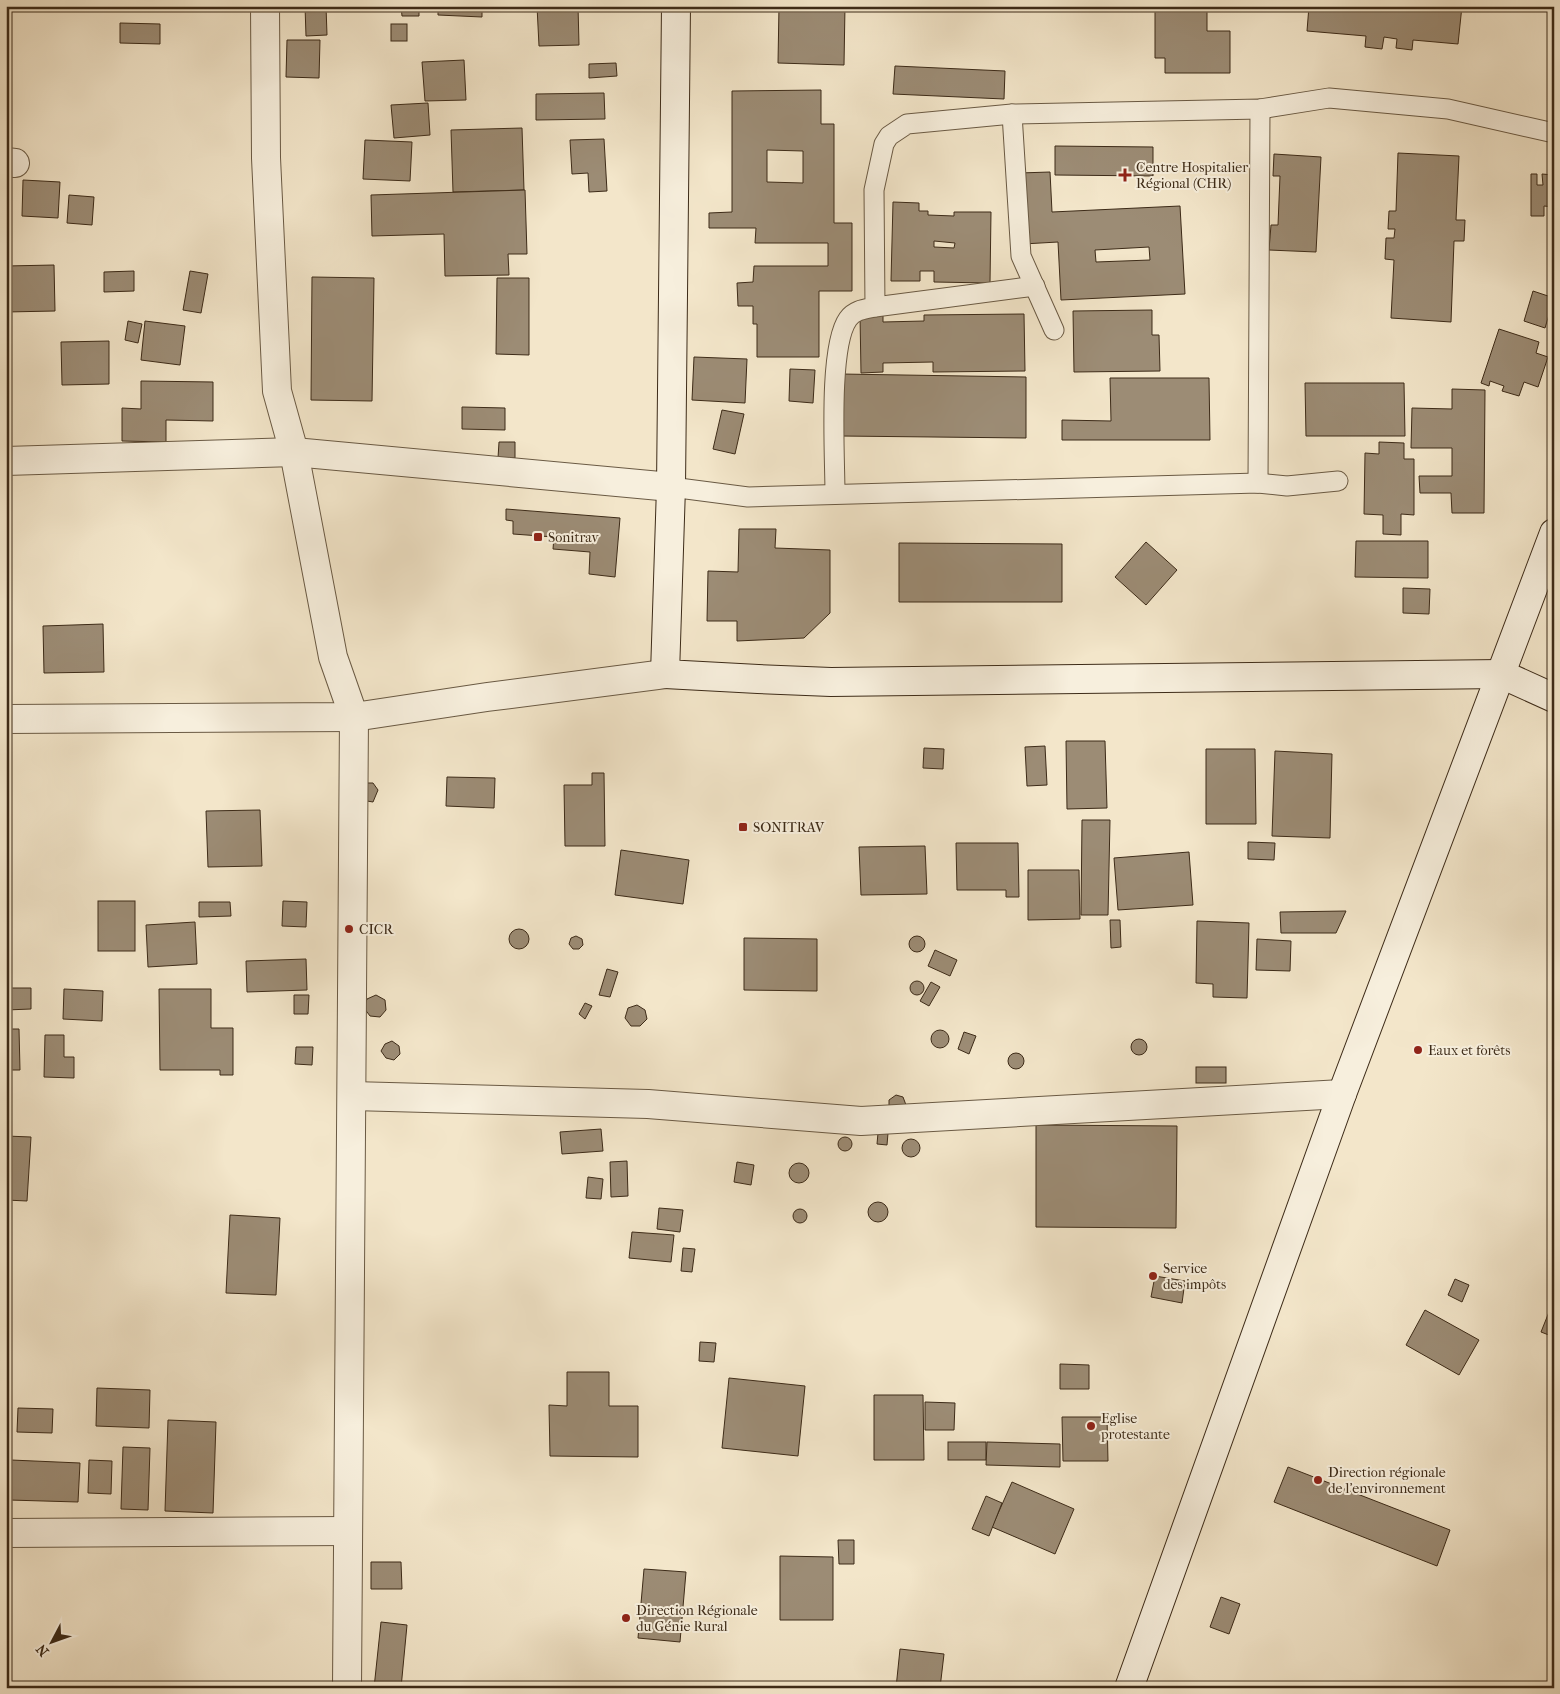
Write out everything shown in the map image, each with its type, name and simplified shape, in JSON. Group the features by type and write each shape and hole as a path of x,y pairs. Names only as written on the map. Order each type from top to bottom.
{"street":[{"path":"265,6 266,158 277,391 294,452 333,657 354,717 347,1688"},
{"path":"665,674 671,487 676,6"},
{"path":"6,461 294,452 671,487"},
{"path":"1129,1688 1342,1094 1554,533"},
{"path":"6,719 354,717 487,697 665,674 831,682 1501,674 1554,698"},
{"path":"352,1096 648,1104 861,1121 1342,1094"},
{"path":"6,1533 348,1531"}],"lane":[{"path":"875,307 874,190 884,144 889,136 907,124 1012,114 1260,109 1330,98 1448,109 1554,133"},
{"path":"1258,483 1260,109"},
{"path":"1012,114 1021,256 1054,330"},
{"path":"835,494 835,375 842,330 848,318 856,311 875,307 1035,286"},
{"path":"671,487 748,498 1258,483 1287,486 1338,481"}],"building":[{"path":"305,6 326,6 327,35 306,36"},
{"path":"401,6 419,6 419,16 402,16"},
{"path":"438,6 482,6 482,17 438,15"},
{"path":"537,6 578,6 579,45 539,46"},
{"path":"779,6 845,6 844,65 778,63"},
{"path":"1155,6 1207,6 1207,31 1230,31 1230,73 1165,73 1165,58 1155,58"},
{"path":"1309,6 1462,6 1458,44 1413,40 1412,50 1396,48 1397,39 1384,37 1382,49 1365,47 1366,36 1307,31"},
{"path":"120,23 160,24 160,44 120,43"},
{"path":"391,24 407,24 407,41 391,41"},
{"path":"287,40 320,40 319,78 286,77"},
{"path":"464,60 466,100 425,101 422,62"},
{"path":"616,63 617,76 589,78 589,64"},
{"path":"895,66 1005,71 1004,99 893,94"},
{"path":"821,90 821,124 834,124 834,223 852,223 852,291 819,291 819,357 757,357 757,324 753,324 753,306 738,306 737,283 753,282 754,266 828,266 828,243 755,243 756,228 709,228 709,213 732,212 732,91","holes":["767,150 803,151 803,183 767,182"]},
{"path":"604,93 605,119 536,120 536,94"},
{"path":"428,103 430,135 394,138 391,105"},
{"path":"6,121 8,121 9,141 6,141"},
{"path":"522,128 524,190 453,192 451,130"},
{"path":"604,139 607,191 589,192 588,173 572,174 570,140"},
{"path":"365,140 412,142 410,181 363,179"},
{"path":"1055,146 1153,147 1153,176 1055,175"},
{"path":"1398,153 1459,156 1456,220 1465,220 1464,241 1454,241 1451,322 1391,318 1394,260 1385,259 1386,238 1394,238 1395,229 1388,229 1389,211 1396,211"},
{"path":"1274,154 1321,157 1316,252 1269,250 1271,225 1278,225 1280,176 1273,176"},
{"path":"1050,172 1052,212 1180,206 1185,294 1061,300 1058,242 1023,244 1019,173","holes":["1149,247 1150,260 1096,262 1095,250"]},
{"path":"1531,174 1537,174 1537,185 1543,185 1542,174 1554,175 1554,207 1544,206 1544,216 1531,216"},
{"path":"23,180 60,182 58,218 22,216"},
{"path":"525,190 527,254 508,254 509,275 445,276 444,234 372,236 371,195"},
{"path":"69,195 94,197 92,225 67,223"},
{"path":"893,202 919,203 919,211 928,211 928,215 954,216 954,212 991,212 990,283 934,282 934,271 920,271 920,281 891,281","holes":["934,241 955,243 954,248 934,247"]},
{"path":"54,265 55,311 6,312 6,266"},
{"path":"134,271 134,291 104,292 104,272"},
{"path":"190,271 208,274 201,313 183,310"},
{"path":"312,277 374,278 372,401 311,400"},
{"path":"497,278 529,278 529,355 496,354"},
{"path":"1533,291 1554,298 1545,328 1524,321"},
{"path":"1152,310 1152,335 1159,335 1160,371 1074,372 1073,311"},
{"path":"1024,314 1025,371 933,372 933,362 883,363 883,372 861,373 860,315 883,315 883,322 924,321 924,315"},
{"path":"128,321 142,324 138,343 125,340"},
{"path":"145,321 185,326 180,365 141,360"},
{"path":"1499,329 1539,342 1536,353 1548,357 1538,387 1524,382 1519,396 1502,391 1504,386 1490,381 1489,386 1481,383"},
{"path":"109,341 109,384 62,385 61,342"},
{"path":"694,357 747,359 745,403 692,400"},
{"path":"790,369 815,370 813,403 789,401"},
{"path":"841,374 1026,377 1026,438 841,436"},
{"path":"1110,378 1209,378 1210,440 1062,440 1062,420 1111,421"},
{"path":"141,381 213,382 213,421 166,420 166,442 122,441 122,408 141,409"},
{"path":"1305,383 1404,383 1405,436 1306,436"},
{"path":"1452,389 1485,390 1484,513 1452,513 1451,493 1420,493 1419,476 1452,476 1452,448 1411,448 1412,408 1452,409"},
{"path":"462,407 505,408 505,430 462,429"},
{"path":"722,410 744,414 735,454 713,449"},
{"path":"499,442 515,442 515,458 498,458"},
{"path":"1379,442 1404,443 1404,459 1414,459 1414,515 1401,514 1401,535 1383,534 1383,515 1364,514 1365,453 1379,454"},
{"path":"506,509 620,518 615,577 589,574 590,552 553,549 554,537 513,534 513,521 506,520"},
{"path":"739,529 776,529 775,548 830,550 830,613 804,638 737,641 737,621 707,621 708,571 738,572"},
{"path":"1356,541 1428,541 1428,578 1355,577"},
{"path":"1146,542 1177,570 1146,605 1115,577"},
{"path":"899,543 1062,544 1062,602 899,602"},
{"path":"1403,588 1430,589 1429,614 1403,613"},
{"path":"103,624 104,672 44,673 43,626"},
{"path":"1066,741 1105,741 1107,808 1067,809"},
{"path":"1045,746 1047,785 1027,786 1025,747"},
{"path":"924,748 944,749 943,769 923,768"},
{"path":"1206,749 1255,749 1256,824 1206,824"},
{"path":"1275,751 1332,754 1330,838 1272,836"},
{"path":"592,773 604,773 605,846 565,846 564,785 592,785"},
{"path":"447,777 495,778 494,808 446,806"},
{"path":"366,783 373,783 378,790 373,802 361,800"},
{"path":"260,810 262,866 208,867 206,811"},
{"path":"1082,820 1110,820 1108,915 1081,915"},
{"path":"1248,842 1275,843 1274,860 1248,859"},
{"path":"956,843 1018,843 1019,897 1006,897 1006,890 957,890"},
{"path":"925,846 927,894 861,895 859,847"},
{"path":"621,850 689,860 683,904 615,895"},
{"path":"1189,852 1193,905 1118,910 1114,858"},
{"path":"1028,870 1079,870 1080,919 1028,920"},
{"path":"98,901 135,901 135,951 98,951"},
{"path":"283,901 307,902 306,927 282,926"},
{"path":"199,902 230,902 231,916 199,917"},
{"path":"1346,911 1336,933 1281,933 1280,912"},
{"path":"1110,920 1120,920 1121,947 1111,948"},
{"path":"1197,921 1249,923 1247,998 1213,997 1213,984 1196,983"},
{"path":"195,922 197,964 148,967 146,925"},
{"path":"519,929 526,932 529,939 526,946 519,949 512,946 509,939 512,932"},
{"path":"576,936 582,939 583,945 579,949 573,949 569,944 571,938"},
{"path":"914,936 920,936 925,941 923,950 914,952 909,947 909,941"},
{"path":"744,938 817,939 817,991 744,990"},
{"path":"1257,939 1291,941 1290,971 1256,970"},
{"path":"935,950 957,960 950,976 928,966"},
{"path":"306,959 307,990 247,992 246,961"},
{"path":"607,969 618,972 610,997 599,995"},
{"path":"914,981 920,981 924,988 920,995 914,995 910,991 910,985"},
{"path":"931,982 940,987 929,1006 920,1001"},
{"path":"6,988 31,988 31,1009 6,1010"},
{"path":"64,989 103,991 102,1021 63,1019"},
{"path":"159,989 211,989 211,1028 233,1028 233,1075 220,1075 220,1070 160,1070"},
{"path":"294,995 309,995 308,1014 294,1014"},
{"path":"376,995 385,1000 386,1010 380,1017 370,1016 364,1008 367,999"},
{"path":"585,1003 592,1006 585,1019 579,1014"},
{"path":"637,1005 645,1010 647,1019 640,1026 631,1026 625,1018 628,1008"},
{"path":"6,1029 19,1029 20,1070 6,1070"},
{"path":"936,1030 944,1030 949,1035 947,1046 936,1048 931,1043 931,1035"},
{"path":"964,1032 976,1036 969,1054 958,1049"},
{"path":"45,1035 64,1035 64,1057 74,1057 74,1078 44,1077"},
{"path":"1136,1039 1142,1039 1147,1044 1145,1053 1136,1055 1131,1050 1131,1044"},
{"path":"392,1041 399,1046 400,1054 394,1060 386,1058 381,1051 385,1044"},
{"path":"296,1047 313,1047 312,1065 295,1064"},
{"path":"1013,1053 1019,1053 1024,1058 1022,1067 1013,1069 1008,1064 1008,1058"},
{"path":"1196,1067 1226,1067 1226,1083 1196,1083"},
{"path":"896,1095 903,1097 906,1105 902,1111 889,1108 889,1100"},
{"path":"1036,1125 1177,1126 1176,1228 1036,1227"},
{"path":"601,1129 603,1151 562,1154 560,1132"},
{"path":"878,1133 888,1133 887,1145 877,1144"},
{"path":"6,1136 31,1137 27,1201 6,1200"},
{"path":"845,1137 850,1139 852,1144 850,1149 845,1151 840,1149 838,1144 840,1139"},
{"path":"907,1139 915,1139 920,1144 918,1155 907,1157 902,1152 902,1144"},
{"path":"627,1161 628,1196 611,1197 610,1162"},
{"path":"737,1162 754,1165 751,1185 734,1182"},
{"path":"799,1163 806,1166 809,1173 806,1180 799,1183 792,1180 789,1173 792,1166"},
{"path":"588,1177 603,1179 601,1199 586,1198"},
{"path":"878,1202 885,1205 888,1212 885,1219 878,1222 871,1219 868,1212 871,1205"},
{"path":"659,1208 683,1210 680,1232 657,1229"},
{"path":"797,1209 803,1209 807,1216 803,1223 797,1223 793,1219 793,1213"},
{"path":"230,1215 280,1218 276,1295 226,1293"},
{"path":"632,1232 674,1235 671,1262 629,1258"},
{"path":"683,1248 695,1249 692,1272 681,1271"},
{"path":"1155,1276 1185,1281 1182,1303 1151,1297"},
{"path":"1455,1279 1469,1285 1462,1302 1448,1295"},
{"path":"1425,1310 1479,1340 1459,1375 1406,1345"},
{"path":"1549,1312 1554,1314 1554,1337 1541,1332"},
{"path":"700,1342 716,1343 714,1362 699,1361"},
{"path":"1060,1364 1089,1365 1089,1389 1060,1389"},
{"path":"567,1372 609,1372 609,1406 638,1406 638,1457 550,1456 549,1405 567,1406"},
{"path":"729,1378 805,1386 798,1456 722,1448"},
{"path":"97,1388 150,1390 149,1428 96,1426"},
{"path":"874,1395 923,1395 924,1460 874,1460"},
{"path":"925,1402 955,1403 954,1430 925,1430"},
{"path":"18,1408 53,1409 52,1433 17,1432"},
{"path":"1062,1417 1107,1417 1108,1461 1063,1461"},
{"path":"168,1420 216,1422 213,1513 165,1511"},
{"path":"948,1442 986,1442 986,1460 948,1460"},
{"path":"987,1442 1060,1444 1060,1467 986,1465"},
{"path":"123,1447 150,1448 148,1510 121,1509"},
{"path":"11,1460 80,1463 78,1502 9,1500"},
{"path":"89,1460 112,1461 111,1494 88,1493"},
{"path":"1288,1467 1450,1530 1437,1566 1274,1502"},
{"path":"1012,1482 1074,1509 1055,1554 992,1527"},
{"path":"986,1496 1002,1503 989,1536 972,1529"},
{"path":"838,1540 854,1540 854,1564 839,1564"},
{"path":"780,1556 833,1557 833,1620 780,1620"},
{"path":"371,1562 401,1562 402,1589 371,1589"},
{"path":"644,1569 686,1572 680,1642 638,1638"},
{"path":"1221,1597 1240,1604 1229,1634 1210,1627"},
{"path":"381,1622 407,1625 401,1688 374,1688"},
{"path":"900,1649 944,1654 940,1688 896,1688"}],"place":[{"name":"Centre Hospitalier Régional (CHR)","path":"1125,175"},
{"name":"Sonitrav","path":"538,537"},
{"name":"SONITRAV","path":"743,827"},
{"name":"CICR","path":"349,929"},
{"name":"Eaux et forêts","path":"1418,1050"},
{"name":"Service des impôts","path":"1153,1276"},
{"name":"Eglise protestante","path":"1091,1426"},
{"name":"Direction régionale de l'environnement","path":"1318,1480"},
{"name":"Direction Régionale du Génie Rural","path":"626,1618"}]}
